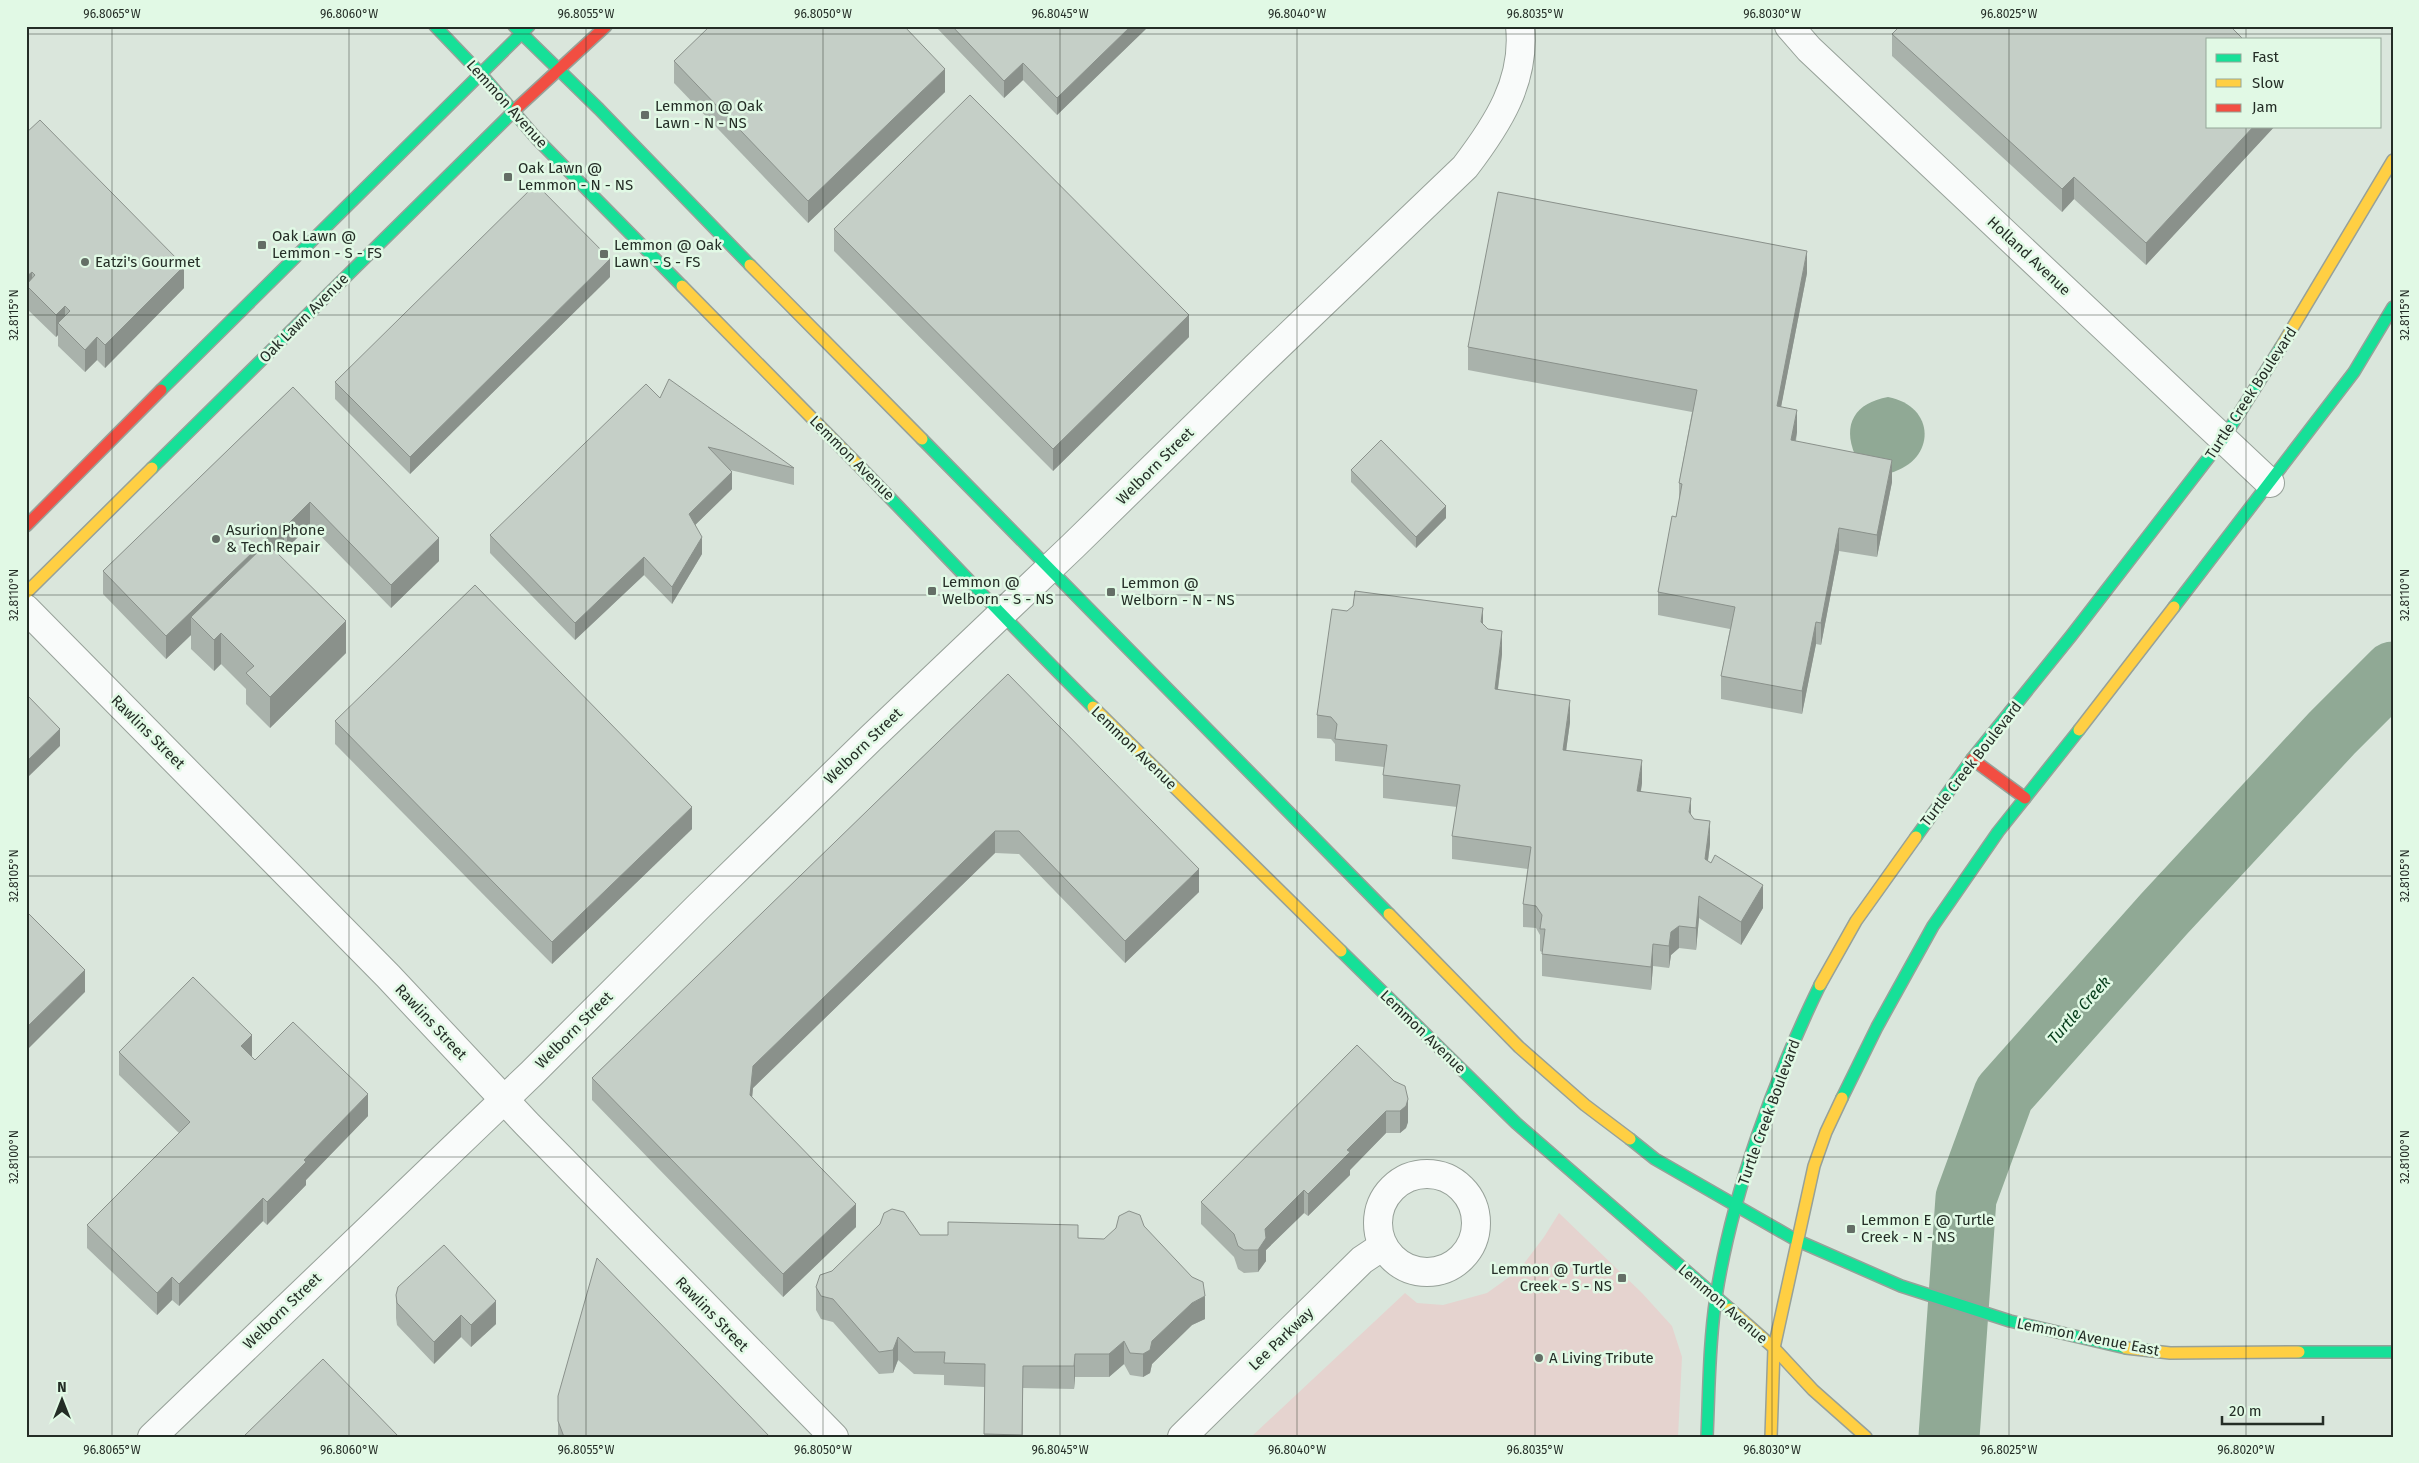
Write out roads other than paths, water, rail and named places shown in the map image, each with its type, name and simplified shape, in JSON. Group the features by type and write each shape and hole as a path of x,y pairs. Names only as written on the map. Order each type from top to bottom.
{"main road":[{"name":"Lemmon Avenue","path":"435,26 481,74 537,139 976,585 1028,643 1516,1123 1774,1348 1813,1390 1845,1416 1866,1437"},
{"name":"Oak Lawn Avenue","path":"26,593 485,138 606,26"},
{"path":"26,526 216,334 481,74 521,29 558,71 599,109 1519,1048 1585,1105 1655,1159 1796,1240"},
{"name":"Turtle Creek Boulevard","path":"1707,1437 1716,1297 1736,1207 1770,1101 1801,1024 1824,977 1862,913 1972,759 2071,636 2223,439 2311,300 2393,160"},
{"path":"1771,1437 1774,1348 1796,1240 1814,1166 1826,1132 1877,1027 1933,926 1998,832 2270,483 2354,372 2393,307"},
{"path":"1972,759 2025,798"},
{"name":"Lemmon Avenue East","path":"1796,1240 1902,1286 2010,1321 2122,1347 2170,1353 2393,1352"}],"street":[{"name":"Welborn Street","path":"152,1437 504,1098 698,906 1465,166 1493,131 1508,102 1518,66 1520,26"},
{"name":"Holland Avenue","path":"1789,26 1808,49 2270,483"},
{"name":"Rawlins Street","path":"26,609 388,976 834,1437"},
{"name":"Lee Parkway","path":"1182,1437 1362,1260 1383,1246"}],"waterway":[{"name":"Turtle Creek","path":"1949,1437 1966,1198 2004,1094 2164,914 2332,733 2393,672"}],"place":[{"name":"Lemmon @ Oak Lawn - N - NS","path":"645,115"},
{"name":"Oak Lawn @ Lemmon - N - NS","path":"508,177"},
{"name":"Oak Lawn @ Lemmon - S - FS","path":"262,245"},
{"name":"Lemmon @ Oak Lawn - S - FS","path":"604,254"},
{"name":"Eatzi's Gourmet","path":"85,262"},
{"name":"Asurion Phone & Tech Repair","path":"216,539"},
{"name":"Lemmon @ Welborn - S - NS","path":"932,591"},
{"name":"Lemmon @ Welborn - N - NS","path":"1111,592"},
{"name":"Lemmon E @ Turtle Creek - N - NS","path":"1851,1229"},
{"name":"Lemmon @ Turtle Creek - S - NS","path":"1622,1278"},
{"name":"A Living Tribute","path":"1539,1358"}]}
